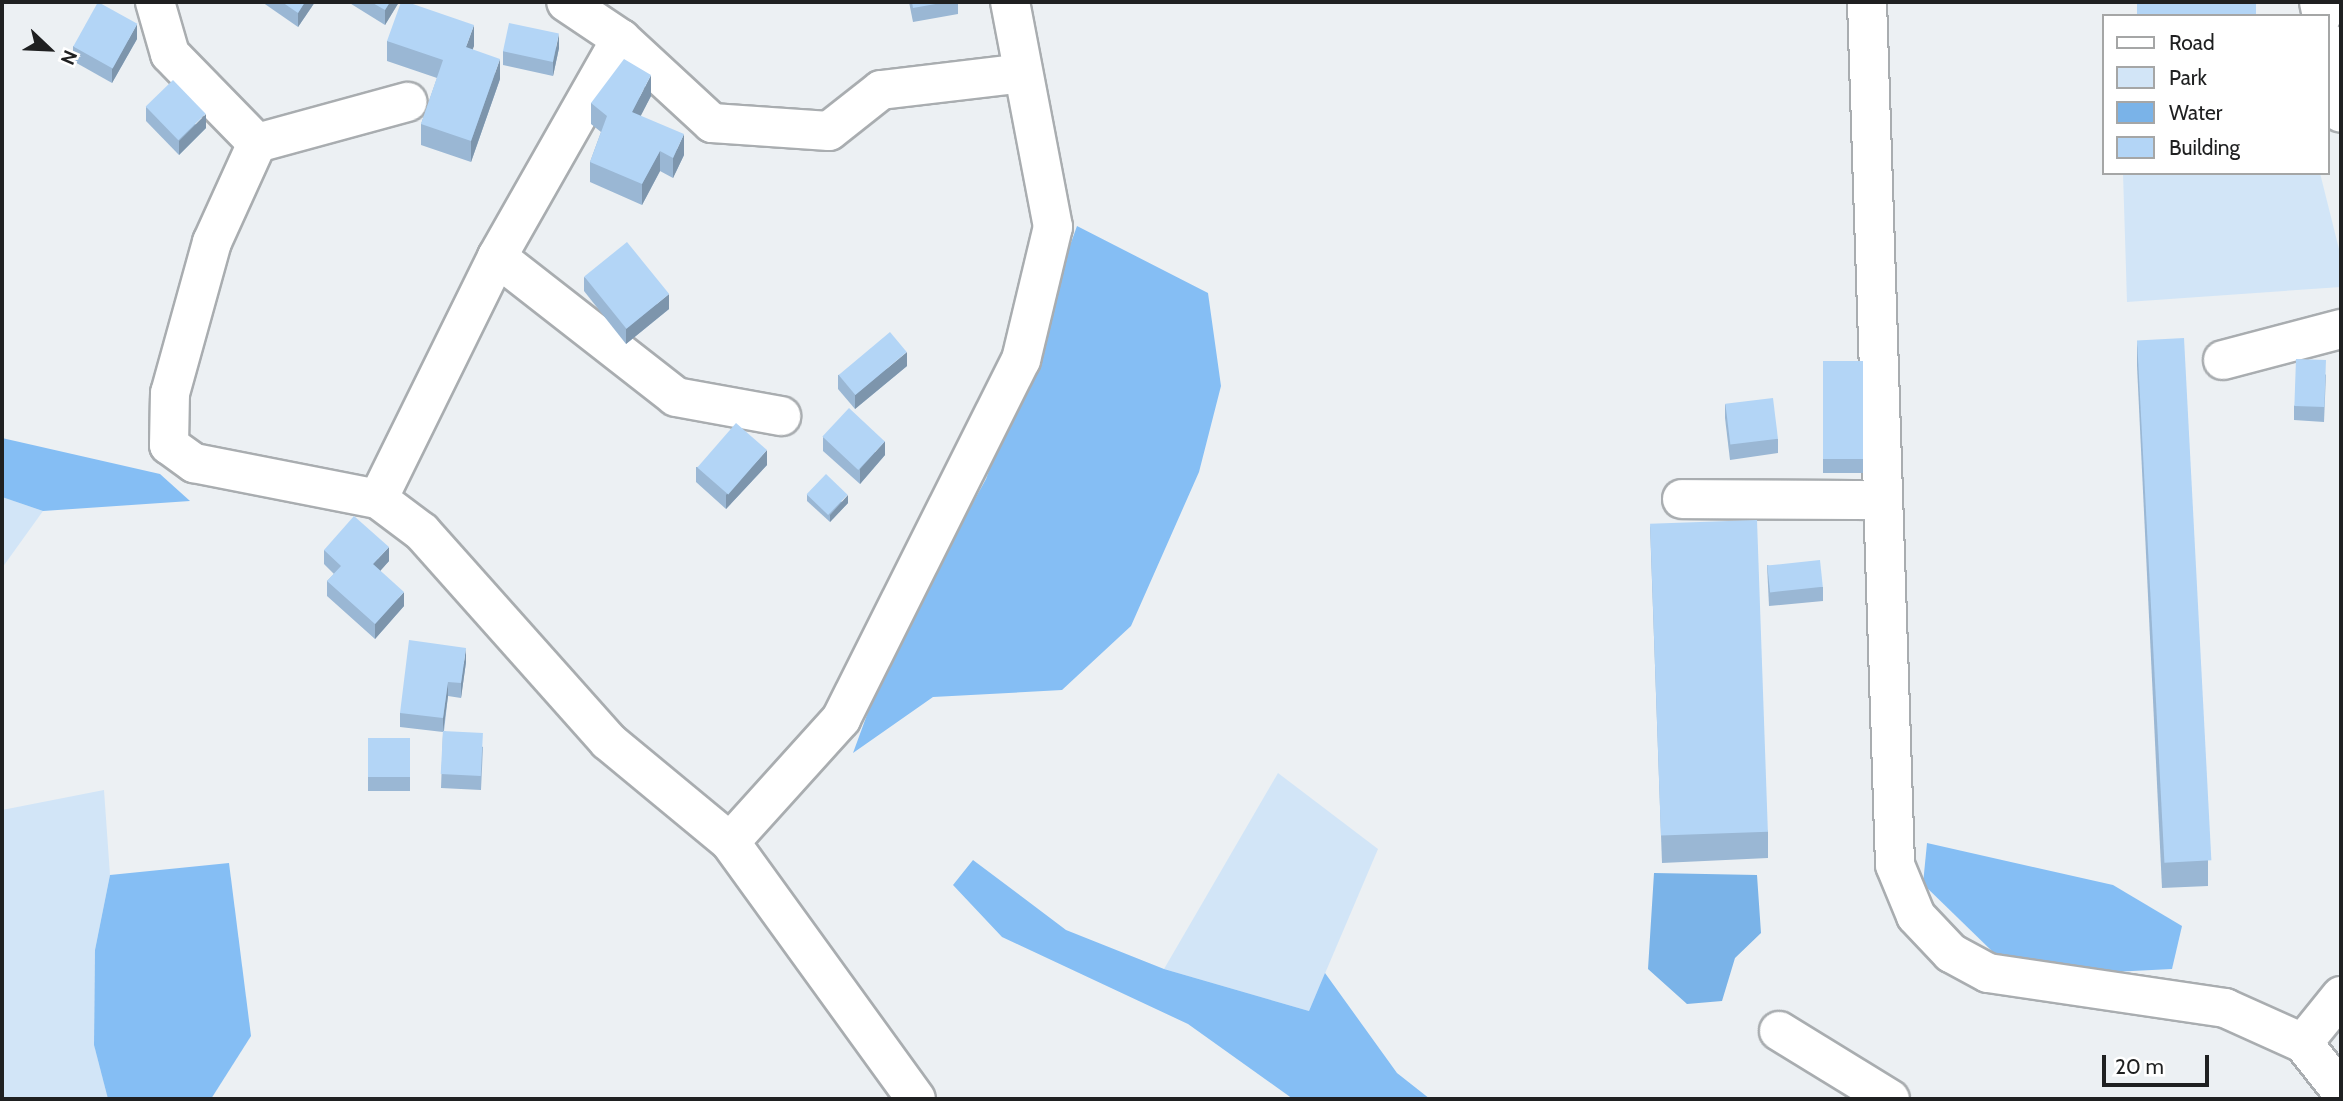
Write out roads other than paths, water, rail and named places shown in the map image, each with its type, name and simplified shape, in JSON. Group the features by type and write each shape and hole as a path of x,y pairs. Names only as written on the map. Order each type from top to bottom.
{"street":[{"path":"155,2 170,54 257,143"},
{"path":"566,2 621,39 712,123 829,131 881,90 1023,74"},
{"path":"730,842 841,719 1021,360 1053,227 1010,2"},
{"path":"1867,2 1895,865 1916,916 1951,953 1988,973 2225,1008 2303,1044 2341,1091"},
{"path":"378,499 497,257 621,39"},
{"path":"2330,39 2341,113"},
{"path":"257,143 407,102"},
{"path":"257,143 212,242 170,393 169,445 194,463 378,499 422,532 608,741 730,842 916,1099"},
{"path":"497,257 676,397 781,416"},
{"path":"2222,360 2341,329"},
{"path":"1682,499 1883,499"},
{"path":"2303,1044 2341,996"},
{"path":"1779,1031 1890,1099"}],"water":[{"path":"1654,873 1757,875 1761,933 1735,958 1722,1001 1687,1004 1648,969"}]}
